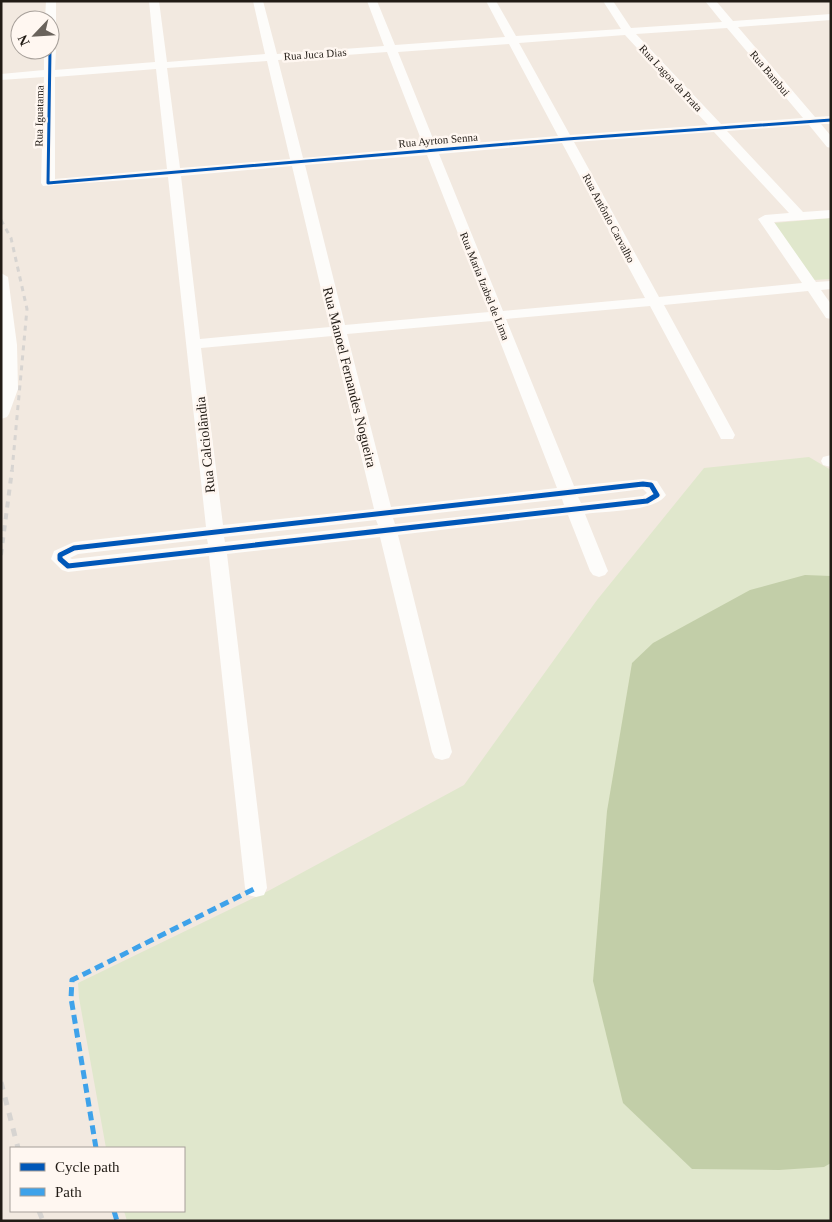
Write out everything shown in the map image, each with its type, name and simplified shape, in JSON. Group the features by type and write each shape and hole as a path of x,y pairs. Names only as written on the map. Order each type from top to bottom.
{"street":[{"name":"Rua Calciolândia","path":"154,1 256,888"},
{"name":"Rua Manoel Fernandes Nogueira","path":"258,1 442,752"},
{"name":"Rua Maria Izabel de Lima","path":"372,1 599,571"},
{"name":"Rua Antônio Carvalho","path":"491,1 726,435"},
{"name":"Rua Lagoa da Prata","path":"608,1 628,32 799,216"},
{"name":"Rua Bambui","path":"710,1 831,144"},
{"path":"815,6 829,19"},
{"name":"Rua Juca Dias","path":"1,77 729,24 829,19"},
{"name":"Rua Iguatama","path":"48,183 50,60"},
{"name":"Rua Ayrton Senna","path":"48,183 567,139 831,120"},
{"path":"831,214 765,219 831,315"},
{"path":"1,277 9,345 10,390 1,414"},
{"path":"193,344 831,285"},
{"path":"571,500 387,530 68,566 60,559 60,555 64,551 74,548 214,531 383,512 571,500"}],"green space":[{"path":"831,218 831,279 813,280 774,223"},
{"path":"809,457 831,470 831,1221 127,1221 124,1212 185,1212 185,1147 106,1147 79,998 78,983 270,890 464,785 597,600 704,468"},
{"path":"805,575 831,576 831,1163 824,1167 779,1170 692,1169 623,1103 593,981 607,811 632,663 653,643 750,590"}],"railway":[{"path":"1,220 11,238 27,309 12,471"},
{"path":"1,555 12,470"},
{"path":"1,1082 18,1147"},
{"path":"39,1212 43,1221"}],"marked path":[{"path":"96,1147 71,998 72,980 256,888"},
{"path":"114,1212 117,1221"}],"cycle path":[{"path":"50,60 48,183 567,139 831,120"},
{"path":"643,484 651,485 657,495 647,501 68,566 60,559 60,555 74,548 643,484"}]}
